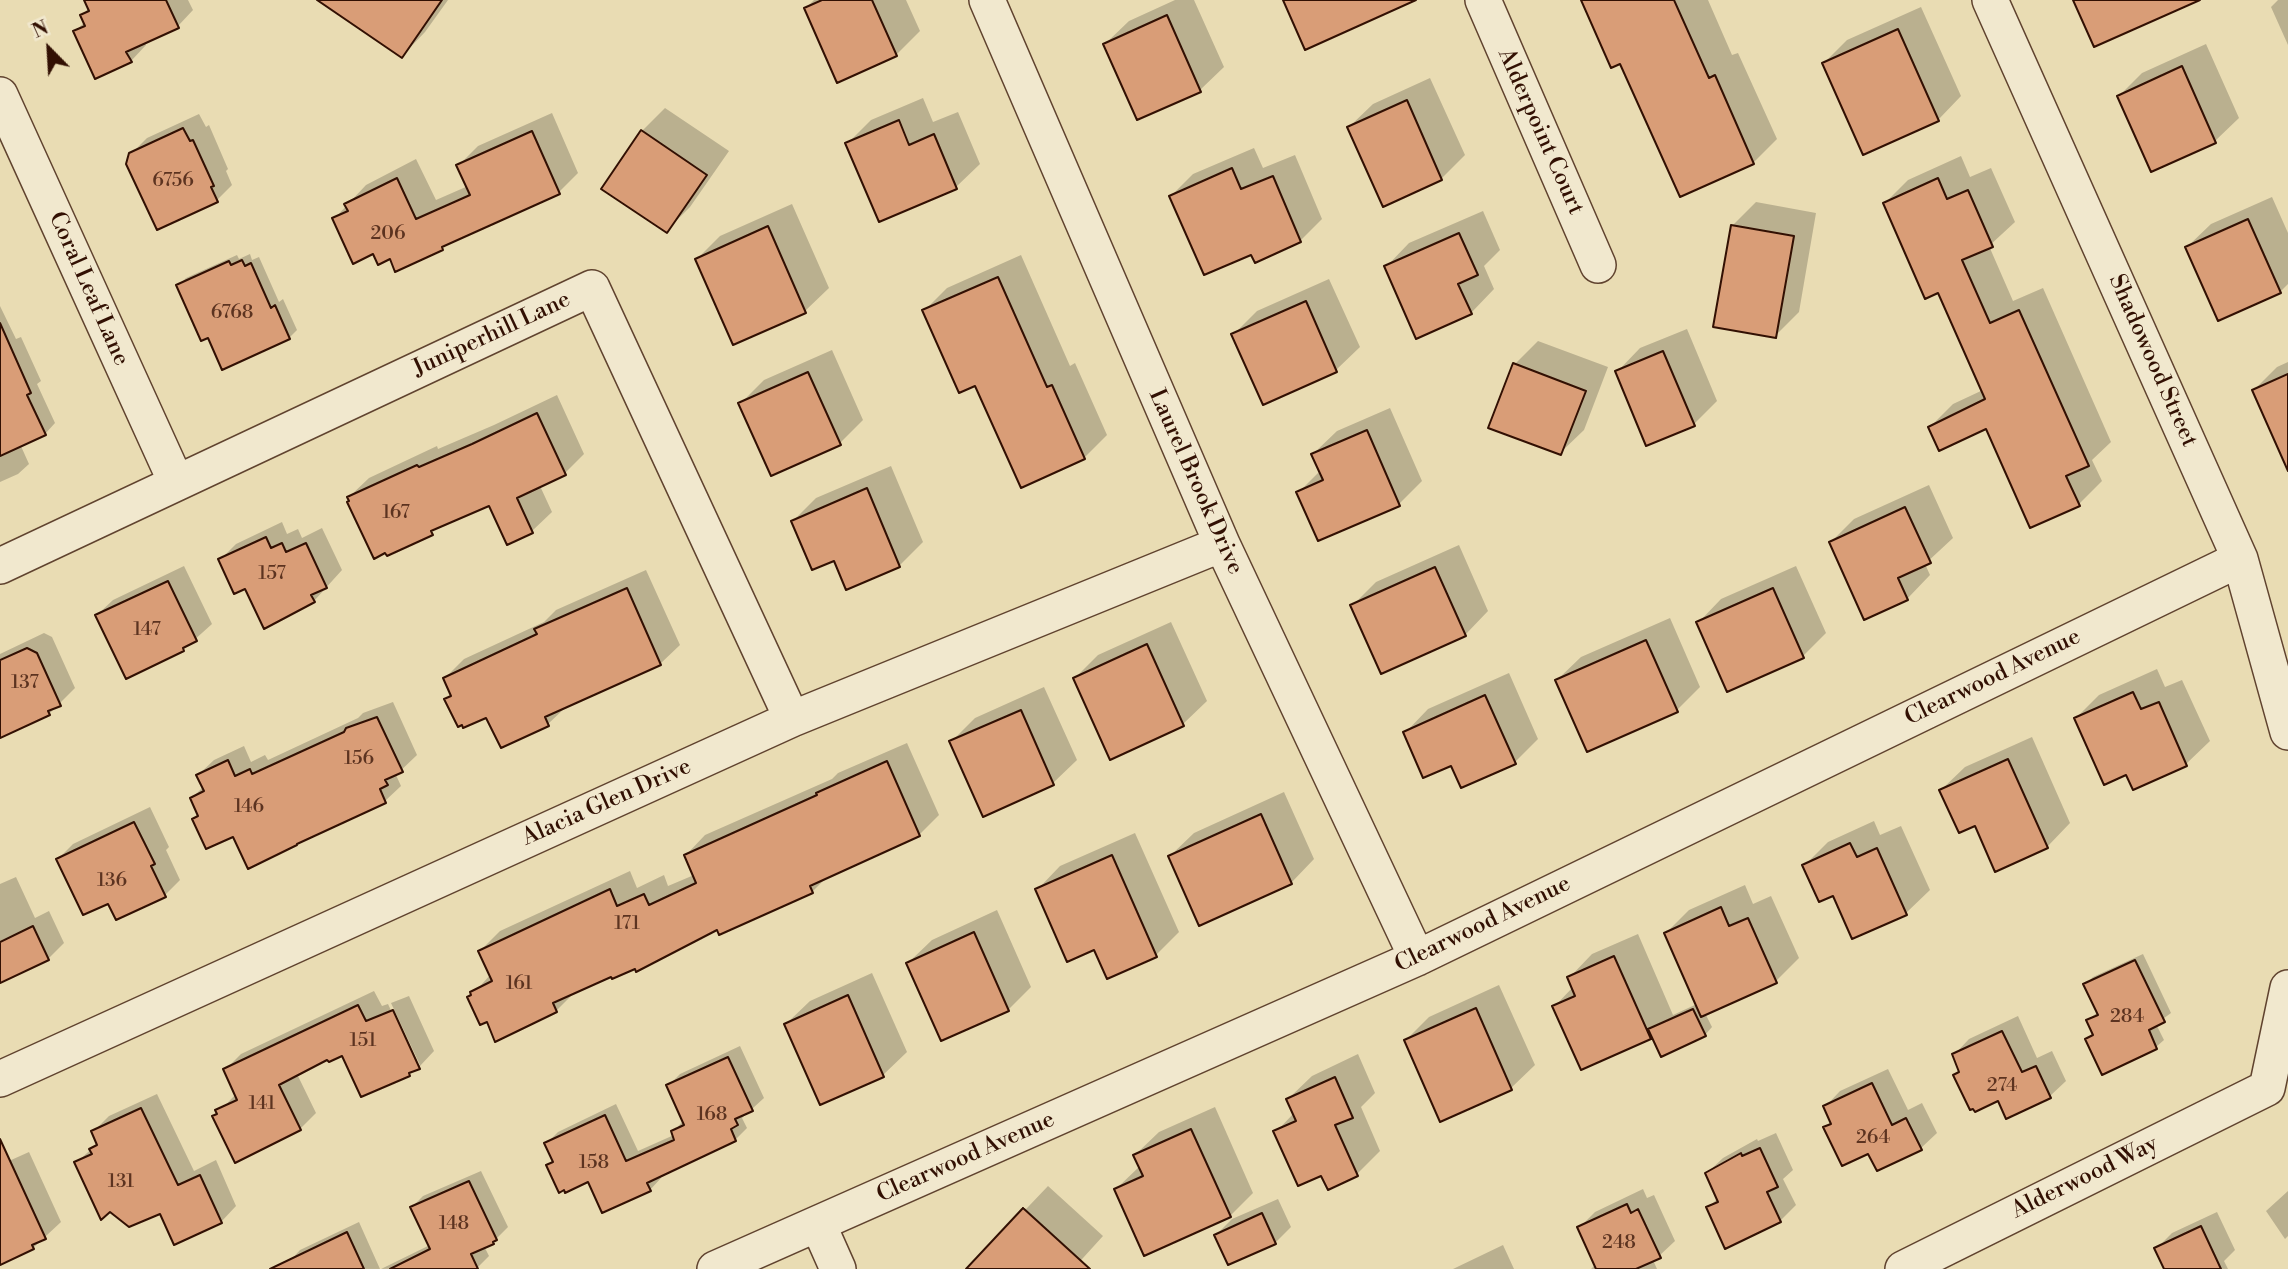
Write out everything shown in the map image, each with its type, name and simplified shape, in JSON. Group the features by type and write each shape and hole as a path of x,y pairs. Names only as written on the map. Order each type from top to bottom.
{"street":[{"name":"Laurel Brook Drive","path":"987,0 1222,544 1417,958"},
{"name":"Alderpoint Court","path":"1483,0 1598,264"},
{"name":"Shadowood Street","path":"1990,0 2240,559 2288,732"},
{"name":"Coral Leaf Lane","path":"0,95 176,482"},
{"name":"Juniperhill Lane","path":"0,566 592,288 792,719"},
{"name":"Alacia Glen Drive","path":"0,1079 792,719 1222,544"},
{"name":"Clearwood Avenue","path":"715,1269 1417,958 2240,559"},
{"name":"Alderwood Way","path":"1903,1269 2267,1088 2288,988"},
{"path":"818,1224 838,1269"}],"building":[{"path":"84,0 166,0 179,28 126,52 132,62 95,79 73,31 85,26 80,15 89,11"},
{"path":"317,0 442,0 402,58"},
{"path":"822,0 872,0 897,56 837,83 804,8"},
{"path":"1283,0 1416,0 1305,50"},
{"path":"1581,0 1674,0 1709,78 1715,75 1754,164 1680,197 1620,64 1611,68"},
{"path":"2073,0 2200,0 2094,47"},
{"path":"1167,15 1201,92 1137,120 1103,44"},
{"path":"1898,29 1939,121 1863,155 1822,63"},
{"path":"2182,66 2216,143 2151,172 2117,96"},
{"path":"1407,100 1442,180 1383,207 1347,127"},
{"path":"899,120 909,145 934,134 957,189 879,222 845,143"},
{"path":"183,128 190,141 193,140 214,186 211,187 218,202 157,230 126,164 129,153"},
{"path":"641,130 707,175 667,233 601,189"},
{"path":"532,131 560,194 442,247 443,250 395,272 390,259 378,265 373,254 353,264 332,218 348,211 344,204 397,178 416,219 470,195 456,165"},
{"path":"1232,168 1241,189 1273,176 1301,242 1255,263 1251,255 1204,275 1169,196"},
{"path":"1938,178 1947,199 1968,190 1993,247 1962,260 1990,323 2019,310 2089,466 2066,476 2080,506 2030,528 1986,429 1939,451 1928,427 1985,399 1938,293 1925,299 1883,203"},
{"path":"2248,219 2281,293 2218,321 2185,247"},
{"path":"1731,225 1794,236 1776,338 1713,327"},
{"path":"768,226 806,313 733,345 695,259"},
{"path":"1459,233 1478,275 1458,284 1472,314 1416,339 1384,266"},
{"path":"242,260 245,266 251,263 271,308 275,305 290,339 222,370 208,338 201,341 176,285 229,261 231,265"},
{"path":"998,277 1047,387 1052,385 1085,459 1021,488 975,386 959,393 922,310"},
{"path":"1306,301 1337,372 1263,405 1231,334"},
{"path":"0,323 31,393 27,395 46,435 0,456"},
{"path":"1663,351 1695,426 1646,446 1615,371"},
{"path":"1513,363 1586,391 1561,455 1488,428"},
{"path":"808,372 841,445 771,476 738,403"},
{"path":"2288,374 2288,471 2252,390"},
{"path":"537,413 566,475 517,498 533,533 507,545 489,506 431,531 433,535 387,556 385,553 374,559 347,497"},
{"path":"1367,430 1400,506 1318,541 1296,492 1323,480 1311,454"},
{"path":"867,488 900,567 846,590 834,561 812,570 791,521"},
{"path":"1905,507 1931,563 1898,578 1908,600 1864,620 1829,542"},
{"path":"266,537 271,548 282,543 286,552 306,543 327,588 311,595 315,602 264,629 245,589 234,594 218,559"},
{"path":"1435,567 1466,636 1381,674 1350,605"},
{"path":"168,581 197,641 183,648 184,651 126,679 95,615"},
{"path":"627,588 661,665 545,717 549,726 501,748 486,718 463,728 462,725 458,727 444,699 451,696 443,678 537,634 534,629"},
{"path":"1773,588 1804,658 1727,692 1696,622"},
{"path":"1646,640 1678,712 1587,752 1555,680"},
{"path":"1147,644 1184,726 1110,760 1073,678"},
{"path":"27,648 37,653 61,706 48,711 50,715 0,738 0,660"},
{"path":"2133,692 2141,709 2159,702 2187,766 2133,790 2126,775 2104,785 2074,718"},
{"path":"1485,695 1516,764 1461,788 1451,766 1423,778 1403,732"},
{"path":"1021,710 1054,785 983,817 949,741"},
{"path":"377,717 403,772 385,780 388,785 380,789 386,803 248,869 233,837 206,849 192,819 198,816 190,798 204,791 196,775 228,760 235,776 250,769 252,774 344,732 346,728"},
{"path":"2008,759 2048,848 1995,872 1975,826 1959,833 1939,790"},
{"path":"887,761 920,836 810,886 813,893 719,935 717,930 636,972 635,969 612,979 611,977 553,1003 557,1012 495,1042 487,1022 480,1025 467,997 471,995 470,992 492,981 478,951 610,889 617,906 644,894 649,905 696,883 684,855"},
{"path":"1261,814 1292,884 1199,926 1168,856"},
{"path":"134,822 155,864 151,866 166,897 116,920 108,904 83,915 56,859"},
{"path":"1850,843 1857,857 1877,848 1907,915 1852,939 1833,896 1819,902 1802,865"},
{"path":"1112,855 1157,957 1107,979 1094,950 1067,962 1035,889"},
{"path":"1721,907 1729,926 1748,918 1777,983 1701,1017 1664,933"},
{"path":"33,926 49,960 0,983 0,942"},
{"path":"974,932 1009,1011 941,1041 906,963"},
{"path":"1614,956 1651,1039 1581,1070 1552,1006 1575,996 1567,977"},
{"path":"2135,960 2165,1022 2149,1030 2157,1049 2102,1075 2085,1039 2093,1035 2086,1020 2098,1015 2083,984"},
{"path":"848,995 884,1077 820,1105 784,1024"},
{"path":"358,1005 366,1021 393,1010 420,1069 361,1097 342,1056 329,1062 327,1060 279,1085 301,1130 235,1163 212,1116 217,1114 215,1110 237,1100 223,1069"},
{"path":"1476,1008 1512,1090 1440,1122 1404,1040"},
{"path":"1693,1009 1706,1036 1661,1057 1648,1029"},
{"path":"2002,1031 2022,1072 2036,1066 2051,1098 2006,1119 1998,1101 1975,1112 1970,1110 1953,1075 1959,1072 1952,1054"},
{"path":"728,1057 753,1111 735,1119 738,1125 731,1129 736,1141 647,1183 651,1191 602,1213 588,1182 565,1193 564,1190 559,1193 546,1165 553,1162 544,1143 605,1115 626,1161 674,1140 671,1131 684,1125 666,1085"},
{"path":"1335,1077 1353,1118 1335,1125 1358,1176 1328,1190 1321,1176 1298,1186 1273,1131 1296,1121 1286,1099"},
{"path":"1872,1083 1892,1125 1906,1118 1922,1150 1877,1171 1868,1154 1842,1166 1823,1127 1831,1124 1823,1106"},
{"path":"141,1108 178,1185 200,1175 222,1223 174,1245 160,1214 129,1227 110,1212 101,1220 74,1162 92,1154 89,1149 97,1145 91,1131"},
{"path":"1191,1129 1231,1217 1144,1256 1114,1189 1143,1176 1133,1155"},
{"path":"0,1139 46,1239 32,1245 34,1249 0,1265"},
{"path":"1760,1148 1778,1187 1767,1192 1781,1222 1725,1249 1706,1207 1718,1202 1705,1173 1741,1153 1742,1156"},
{"path":"469,1181 497,1240 471,1254 478,1269 390,1269 430,1249 410,1207"},
{"path":"1627,1204 1631,1213 1638,1209 1661,1258 1636,1269 1596,1269 1577,1227"},
{"path":"1023,1208 1090,1269 966,1269"},
{"path":"1262,1213 1276,1244 1228,1265 1214,1235"},
{"path":"2201,1226 2221,1269 2164,1269 2154,1248"},
{"path":"347,1232 364,1269 270,1269"}]}
